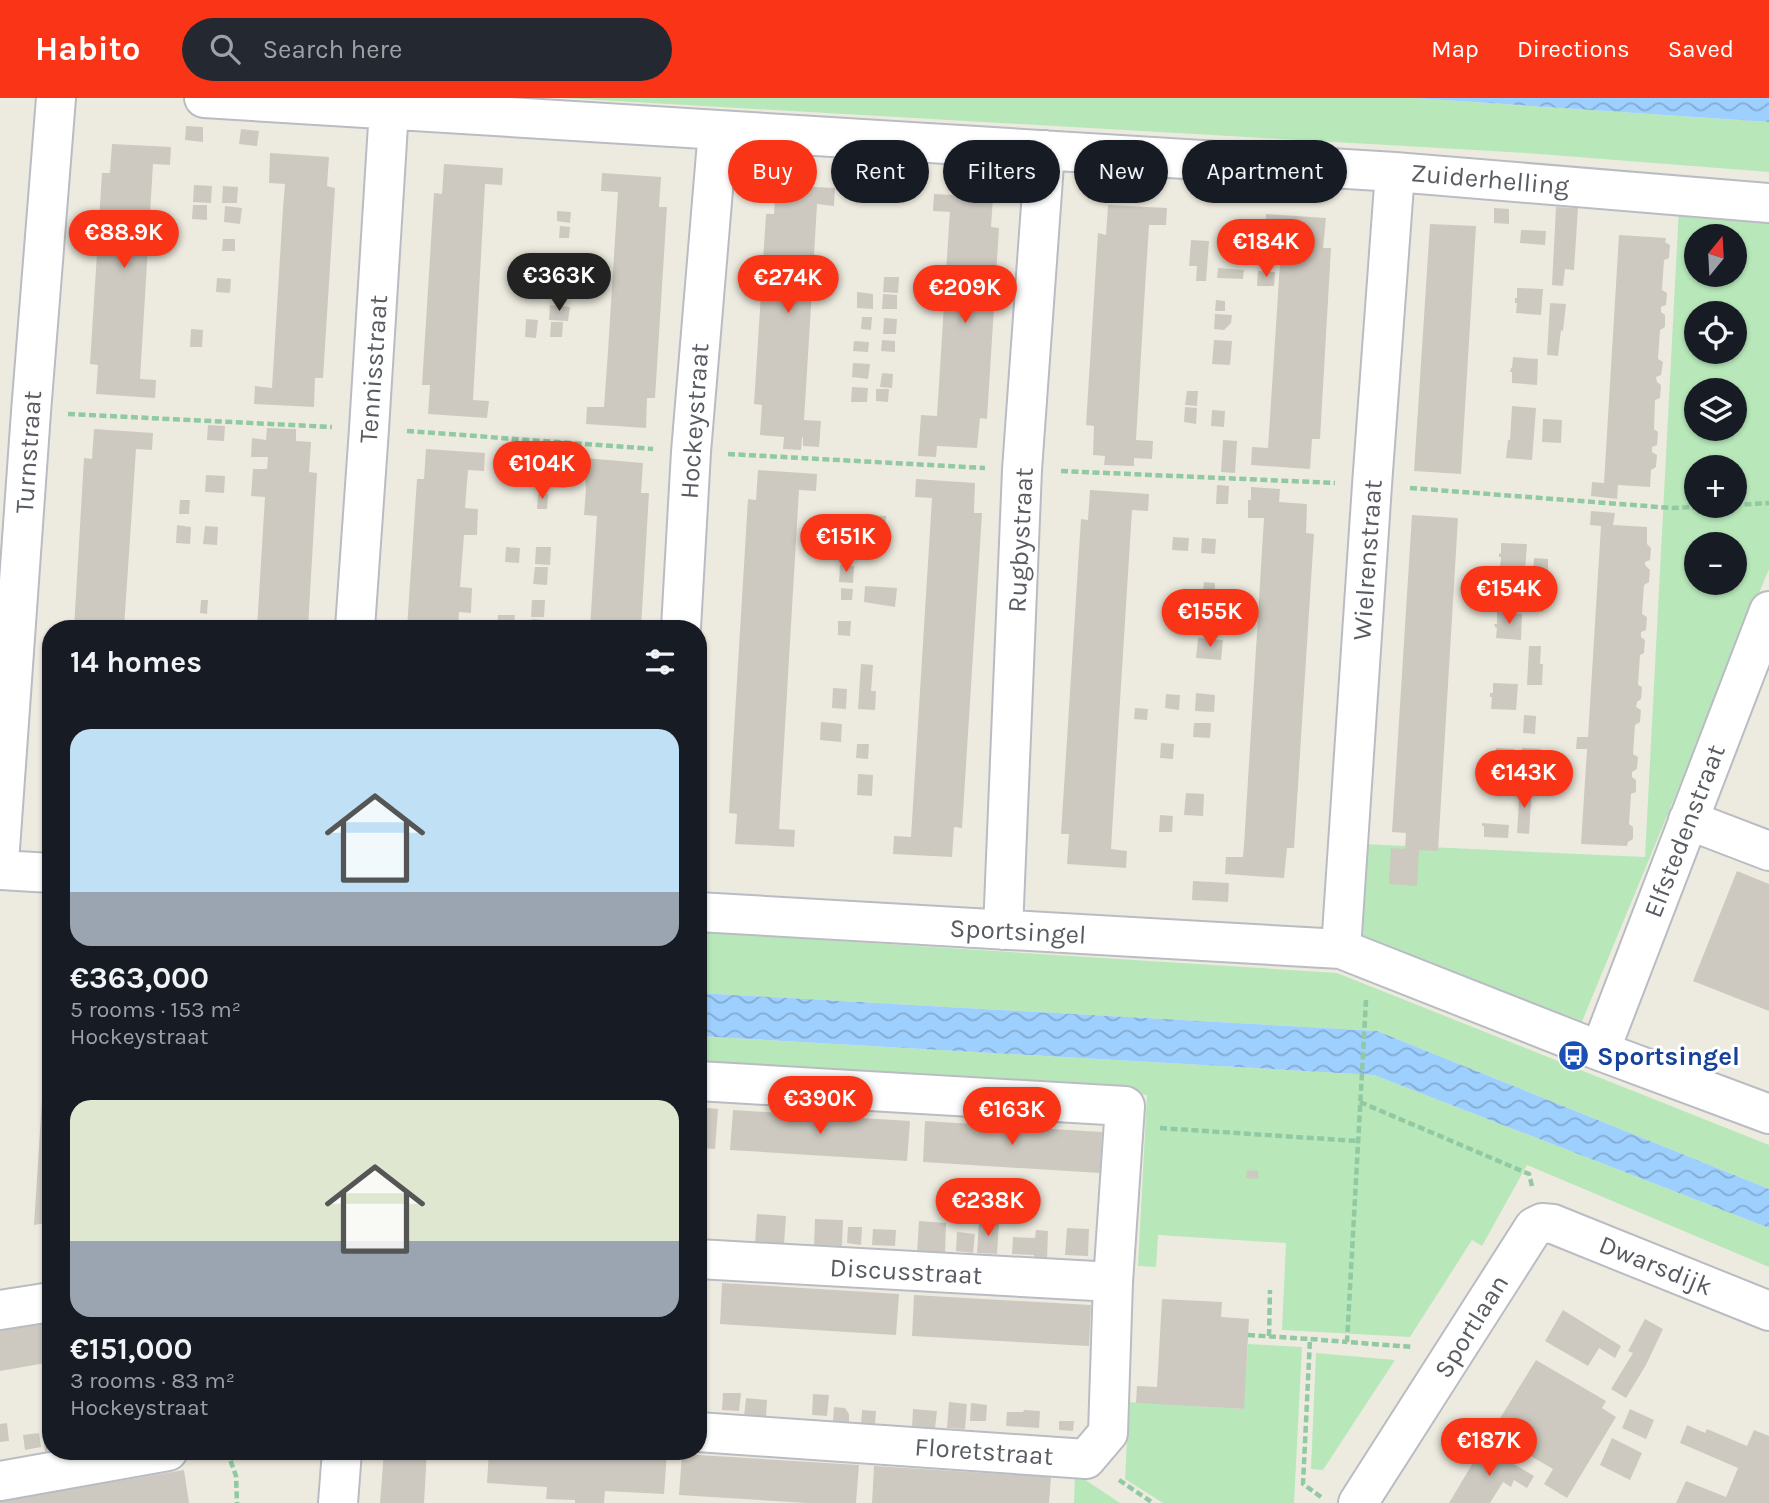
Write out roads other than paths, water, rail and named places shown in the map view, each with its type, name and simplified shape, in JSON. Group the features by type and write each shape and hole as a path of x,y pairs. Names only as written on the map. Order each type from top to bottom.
{"street":[{"name":"Turnstraat","path":"0,849 55,98"},
{"name":"Zuiderhelling","path":"205,98 943,144"},
{"name":"Tennisstraat","path":"356,620 389,109"},
{"name":"Hockeystraat","path":"681,620 691,452 718,130"},
{"name":"Zuiderhelling","path":"1060,151 1395,172 1769,203"},
{"name":"Wielrenstraat","path":"1342,949 1395,172"},
{"name":"Rugbystraat","path":"1003,930 1022,470 1041,203"},
{"name":"Elfstedenstraat","path":"1600,1051 1769,611"},
{"path":"1688,820 1769,851"},
{"path":"0,870 42,872"},
{"name":"Sportsingel","path":"707,913 1342,949 1600,1051 1769,1114"},
{"path":"707,1082 1125,1106 1113,1282"},
{"name":"Dwarsdijk","path":"1542,1223 1553,1224 1769,1311"},
{"name":"Sportlaan","path":"1358,1503 1534,1227 1542,1223"},
{"name":"Discusstraat","path":"707,1259 1113,1282"},
{"name":"Floretstraat","path":"707,1433 1086,1459 1108,1433 1113,1282"},
{"path":"0,1310 42,1303"},
{"path":"0,1481 118,1460"},
{"path":"338,1503 341,1460"}],"water":[{"path":"1415,98 1769,98 1769,122"},
{"path":"707,994 1377,1031 1769,1189 1769,1228 1374,1075 707,1037"}],"place":[{"name":"Sportsingel","path":"1574,1056"}]}
